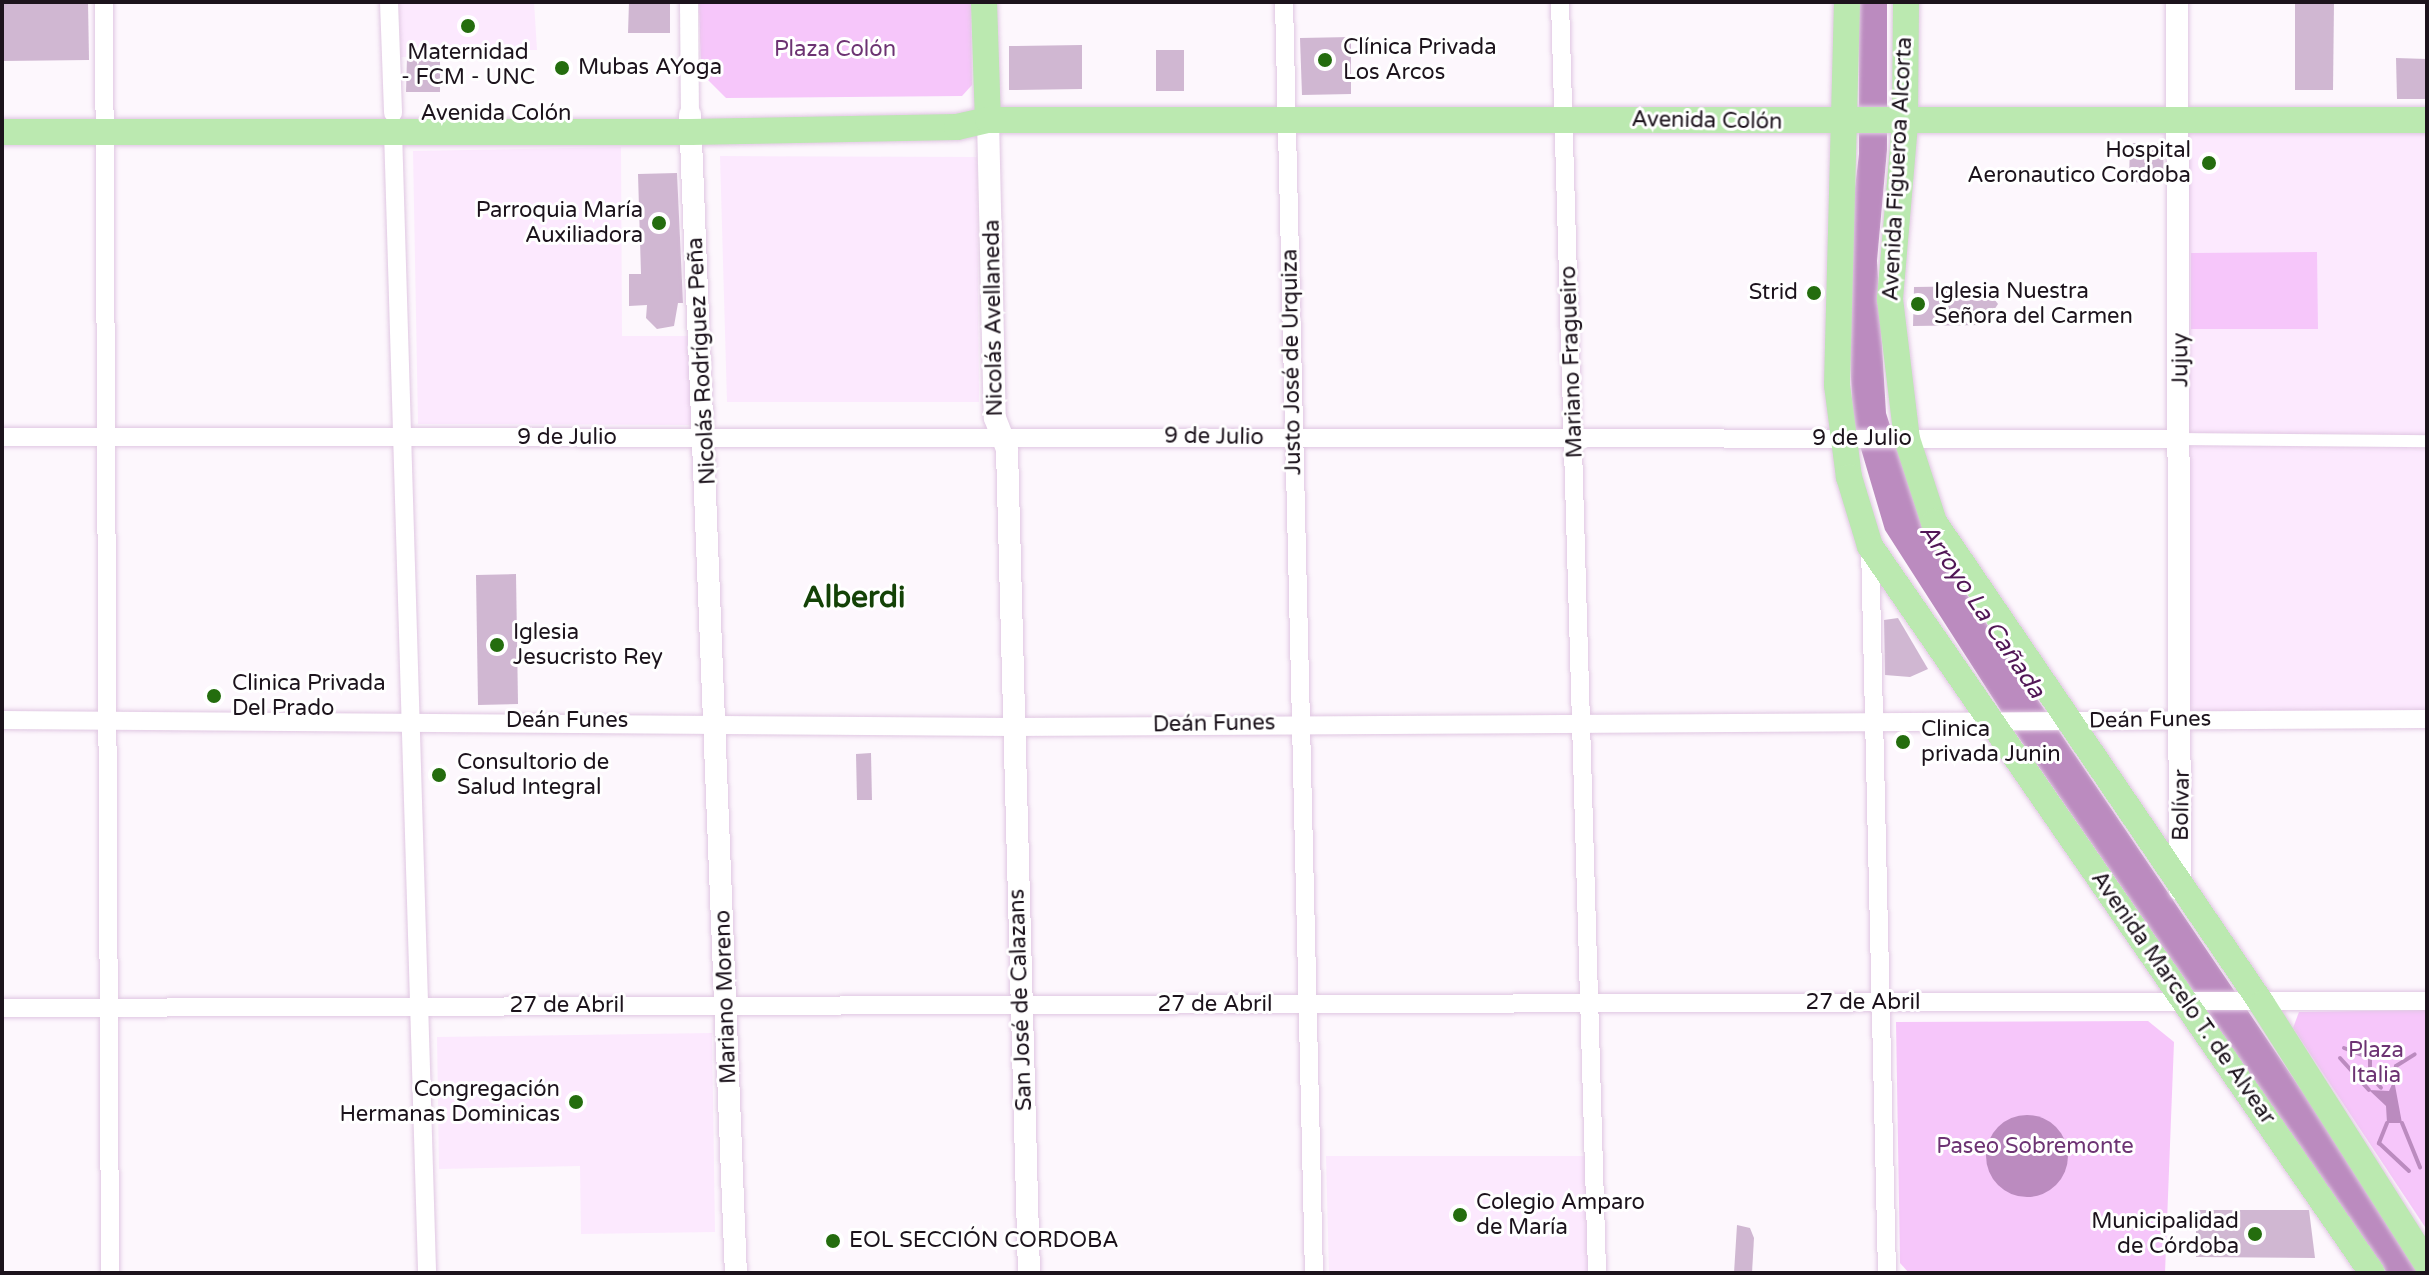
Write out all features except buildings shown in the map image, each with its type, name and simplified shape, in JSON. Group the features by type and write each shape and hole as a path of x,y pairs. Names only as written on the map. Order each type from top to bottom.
{"main road":[{"name":"Nicolás Avellaneda","path":"984,2 988,120"},
{"path":"1847,2 1848,123 1835,303 1841,438 1870,546 1992,723"},
{"name":"Avenida Figueroa Alcorta","path":"1906,2 1905,124 1890,299 1907,439 1934,522 2066,723"},
{"name":"Avenida Colón","path":"2,114 104,122 691,123 958,111 988,120 1564,119 1905,124 2427,120"},
{"name":"Avenida Colón","path":"2,132 104,122"},
{"name":"Avenida Marcelo T. de Alvear","path":"1992,723 2372,1273"},
{"path":"2066,723 2180,891 2262,1004 2427,1264"}],"street":[{"path":"104,2 110,437 110,1273"},
{"path":"389,2 427,1273"},
{"name":"Nicolás Rodríguez Peña","path":"689,2 715,721"},
{"name":"Justo José de Urquiza","path":"1284,2 1314,1273"},
{"name":"Mariano Fragueiro","path":"1560,2 1593,1004 1597,1273"},
{"name":"Jujuy","path":"2177,2 2184,719"},
{"name":"Nicolás Avellaneda","path":"988,120 998,435 1007,450 1012,727"},
{"name":"9 de Julio","path":"2,437 707,438 998,435 2427,441"},
{"path":"1870,546 1887,1273"},
{"name":"Deán Funes","path":"2,720 715,721 1012,727 1301,722 2066,723 2184,719 2427,719"},
{"name":"Bolívar","path":"2180,891 2184,719"},
{"name":"Mariano Moreno","path":"715,721 736,1273"},
{"name":"San José de Calazans","path":"1012,727 1029,1273"},
{"name":"27 de Abril","path":"2,1008 1022,1008 1310,1004 2262,1004 2427,1001"}],"shaded area":[{"name":"Maternidad - FCM - UNC","path":"399,2 534,2 537,50 480,50 479,58 401,57"},
{"path":"1859,2 1887,2 1887,150 1877,261 1886,413 1925,533 2425,1273 2387,1273 2012,728 1885,530 1853,422 1846,264 1859,154"},
{"path":"2179,122 2427,123 2427,719 2184,719"},
{"path":"621,147 622,336 690,336 693,425 418,424 413,151"},
{"path":"720,156 977,157 979,402 727,402"},
{"name":"Congregación Hermanas Dominicas","path":"712,1033 715,1232 581,1234 580,1166 439,1169 437,1037"},
{"path":"2394,1080 2402,1123 2387,1123 2386,1106 2369,1090 2389,1091"},
{"path":"2027,1115 2043,1118 2056,1127 2065,1140 2068,1156 2065,1172 2056,1185 2043,1194 2027,1197 2011,1194 1998,1185 1989,1172 1986,1156 1989,1140 1998,1127 2011,1118"},
{"name":"Colegio Amparo de María","path":"1326,1156 1590,1156 1593,1273 1329,1273"}],"green space":[{"name":"Plaza Colón","path":"699,2 971,2 972,85 962,96 726,98 701,73"},
{"path":"2317,252 2318,329 2191,329 2191,253"},
{"name":"Plaza Italia","path":"2427,1010 2427,1230 2293,1028 2299,1012"},
{"name":"Paseo Sobremonte","path":"2148,1021 2174,1042 2165,1273 1909,1273 1900,1263 1896,1022"}],"waterway":[{"path":"2344,1048 2370,1058 2370,1076 2381,1088"},
{"path":"2394,1080 2396,1066 2415,1054"},
{"path":"2340,1058 2369,1090"},
{"path":"2387,1123 2379,1143 2409,1171"},
{"path":"2402,1123 2420,1167"}],"place":[{"name":"Maternidad - FCM - UNC","path":"468,26"},
{"name":"Clínica Privada Los Arcos","path":"1325,60"},
{"name":"Mubas AYoga","path":"562,68"},
{"name":"Hospital Aeronautico Cordoba","path":"2209,163"},
{"name":"Parroquia María Auxiliadora","path":"659,223"},
{"name":"Strid","path":"1814,293"},
{"name":"Iglesia Nuestra Señora del Carmen","path":"1918,304"},
{"name":"Iglesia Jesucristo Rey","path":"497,645"},
{"name":"Clinica Privada Del Prado","path":"214,696"},
{"name":"Clinica privada Junin","path":"1903,742"},
{"name":"Consultorio de Salud Integral","path":"439,775"},
{"name":"Congregación Hermanas Dominicas","path":"576,1102"},
{"name":"Colegio Amparo de María","path":"1460,1215"},
{"name":"Municipalidad de Córdoba","path":"2255,1234"},
{"name":"EOL SECCIÓN CORDOBA","path":"833,1241"}],"district":[{"name":"Alberdi","path":"854,598"}],"water label":[{"name":"Arroyo La Cañada","path":"1982,611"}]}
